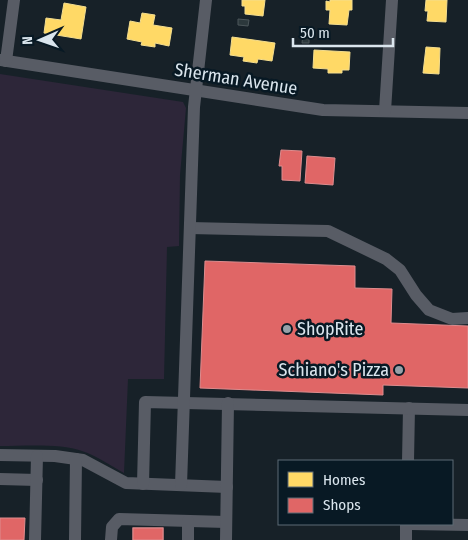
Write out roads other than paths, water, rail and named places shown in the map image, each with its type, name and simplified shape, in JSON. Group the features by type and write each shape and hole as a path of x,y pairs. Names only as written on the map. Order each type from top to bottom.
{"street":[{"path":"3,60 14,0"},
{"path":"181,485 194,107 206,0"},
{"path":"385,111 392,0"},
{"name":"Sherman Avenue","path":"3,60 323,110 468,113"},
{"path":"190,228 328,231 386,259 400,270 416,295 429,310 452,319 468,318"},
{"path":"144,484 145,402 468,410"},
{"path":"226,540 228,403"},
{"path":"408,460 409,408"},
{"path":"0,455 83,460 126,483 227,487"},
{"path":"35,540 37,456"},
{"path":"74,540 76,459"},
{"path":"0,479 37,480"},
{"path":"112,540 112,527 119,519 226,522"},
{"path":"188,521 188,540"},
{"path":"406,525 406,540"},
{"path":"453,525 468,525"}],"place":[{"name":"ShopRite","path":"287,329"},
{"name":"Schiano's Pizza","path":"399,370"}]}
